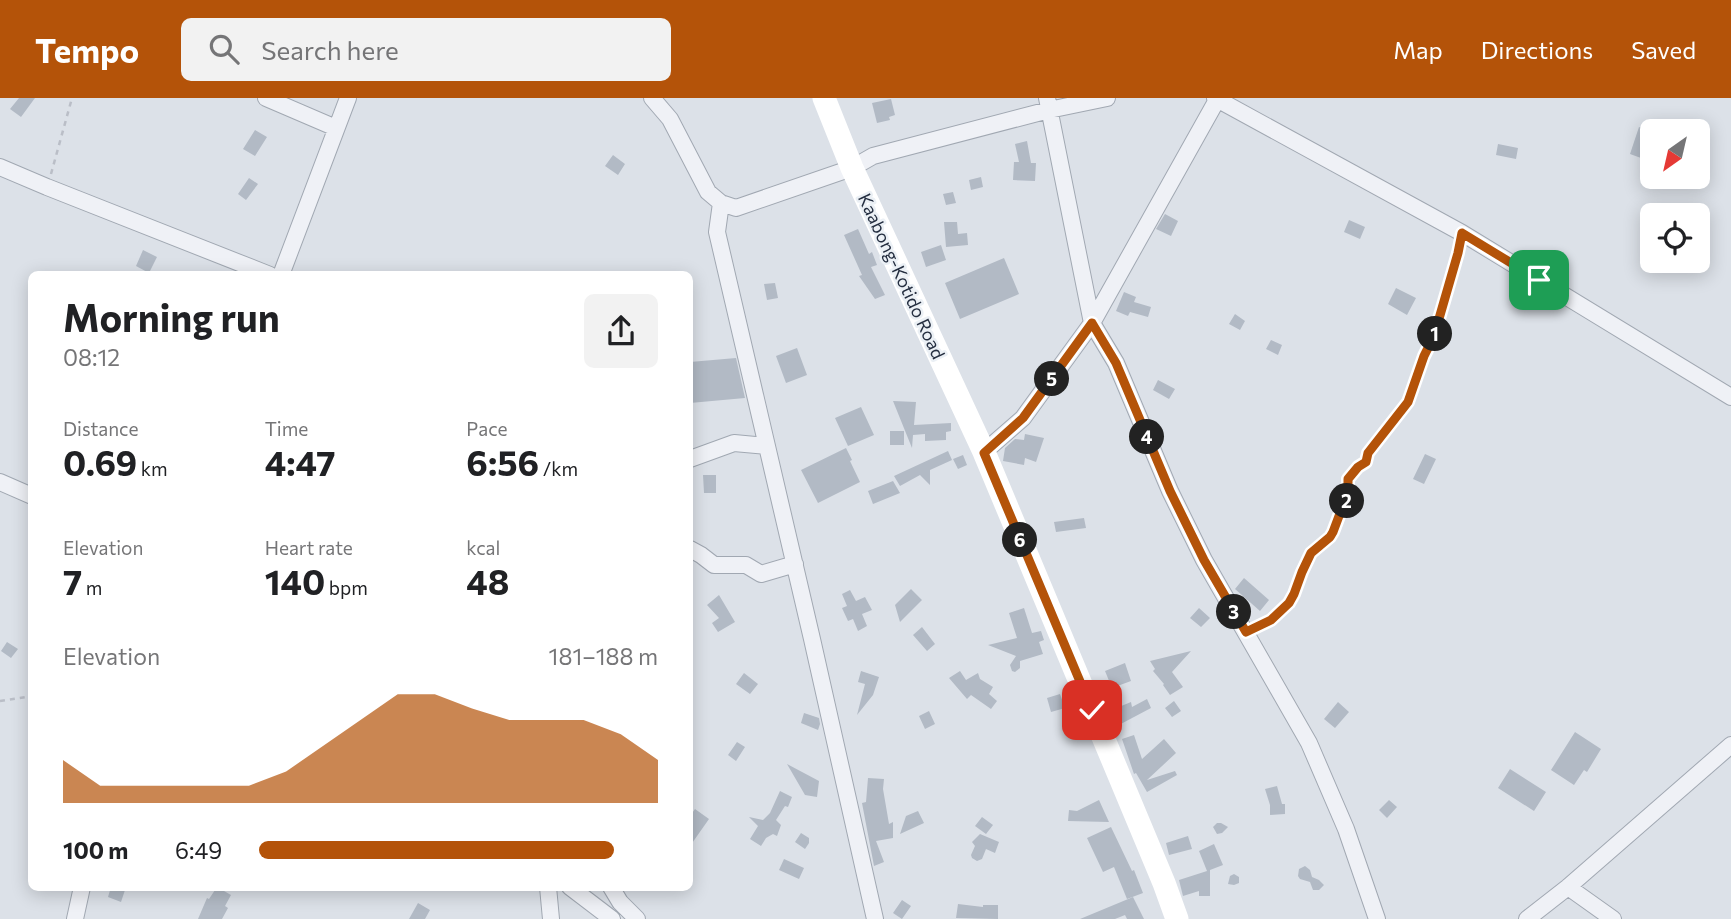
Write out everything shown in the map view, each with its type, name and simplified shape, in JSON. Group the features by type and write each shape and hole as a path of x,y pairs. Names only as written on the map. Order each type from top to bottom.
{"main road":[{"name":"Kaabong-Kotido Road","path":"824,98 852,168 984,453 1159,870 1177,919"}],"street":[{"path":"266,98 336,128"},
{"path":"282,271 348,98"},
{"path":"652,98 670,119 708,192 721,203 736,208 852,168 873,156 1048,104 1107,98"},
{"path":"984,453 1023,418 1092,323 1217,98 1462,233 1731,397"},
{"path":"1048,104 1092,323 1116,363 1170,491 1204,560 1309,743 1346,830 1377,919"},
{"path":"0,167 260,271"},
{"path":"721,203 718,232 875,919"},
{"path":"693,458 734,443 767,446"},
{"path":"0,482 28,494"},
{"path":"693,551 714,565 746,565 761,574 795,564"},
{"path":"1527,919 1568,887 1731,745"},
{"path":"1568,887 1613,919"},
{"path":"75,919 81,891"},
{"path":"548,891 551,919"},
{"path":"575,891 612,919"},
{"path":"613,891 637,919"}],"path":[{"path":"47,187 72,98"},
{"path":"1246,632 1271,620 1289,603 1311,553 1333,532 1348,499 1348,479 1366,462 1368,453 1408,402 1434,336 1462,233"},
{"path":"0,701 28,697"}],"building":[{"path":"19,98 35,98 21,117 10,109"},
{"path":"891,99 895,115 889,117 890,120 877,123 872,103"},
{"path":"1639,127 1640,158 1630,154"},
{"path":"255,130 267,137 255,156 243,149"},
{"path":"1027,141 1031,163 1036,163 1035,181 1013,180 1014,162 1019,162 1015,144"},
{"path":"1498,144 1518,148 1516,159 1496,155"},
{"path":"613,155 625,164 618,175 605,166"},
{"path":"981,177 983,187 971,190 969,180"},
{"path":"249,178 258,184 246,200 238,194"},
{"path":"953,192 956,203 946,205 943,194"},
{"path":"1165,214 1178,221 1171,236 1156,229"},
{"path":"1349,220 1365,227 1360,239 1344,232"},
{"path":"944,222 957,222 958,234 967,233 968,245 946,247"},
{"path":"858,229 869,254 872,252 877,265 871,267 885,295 875,299 859,276 862,275 844,235"},
{"path":"941,245 946,260 926,267 921,252"},
{"path":"143,250 157,257 150,271 136,266"},
{"path":"1004,258 1019,294 960,319 945,283"},
{"path":"775,283 778,298 767,300 764,284"},
{"path":"1396,288 1416,298 1407,315 1388,304"},
{"path":"1124,292 1136,297 1134,302 1151,307 1148,317 1130,312 1128,316 1116,311"},
{"path":"1235,314 1245,321 1240,330 1229,324"},
{"path":"1271,340 1282,345 1278,355 1266,349"},
{"path":"797,348 807,375 786,383 776,356"},
{"path":"736,358 745,398 693,403 693,362"},
{"path":"1158,380 1175,389 1169,399 1153,390"},
{"path":"893,401 916,402 914,425 951,423 951,431 946,432 946,440 925,441 925,434 913,435 912,448"},
{"path":"861,407 874,435 848,446 835,418"},
{"path":"890,431 904,431 904,445 890,445"},
{"path":"1025,434 1044,438 1036,462 1025,458 1024,465 1003,461 1005,448 1015,439 1024,440"},
{"path":"846,448 860,482 818,503 801,470"},
{"path":"948,451 952,460 930,470 930,485 920,475 900,486 894,476"},
{"path":"1425,454 1436,459 1424,484 1413,479"},
{"path":"963,455 967,465 958,469 953,459"},
{"path":"703,475 716,475 716,493 704,493"},
{"path":"893,481 900,493 873,504 868,491"},
{"path":"1084,518 1086,528 1056,532 1054,522"},
{"path":"1244,578 1269,600 1260,611 1235,589"},
{"path":"911,589 922,600 900,622 895,605"},
{"path":"850,590 856,601 865,597 872,610 862,614 867,626 858,631 853,619 848,621 842,608 847,606 842,594"},
{"path":"719,595 735,622 718,632 712,623 719,618 707,605"},
{"path":"1024,608 1032,633 1041,631 1044,640 1039,642 1043,654 1020,661 1020,668 1015,672 1010,665 1016,656 988,645 1017,638 1009,613"},
{"path":"1199,608 1210,618 1201,627 1190,618"},
{"path":"922,627 935,644 927,651 913,635"},
{"path":"7,642 18,649 11,658 1,651"},
{"path":"1191,651 1172,672 1183,687 1170,695 1153,671 1155,669 1150,661"},
{"path":"1125,663 1131,681 1112,688 1105,671"},
{"path":"861,671 879,677 873,695 857,715 865,684 858,682"},
{"path":"960,671 966,680 978,673 980,679 993,687 989,694 997,701 991,709 971,695 967,699 949,678"},
{"path":"744,673 758,684 750,694 736,684"},
{"path":"1060,694 1065,708 1051,712 1047,698"},
{"path":"1147,699 1151,708 1117,726 1112,718 1117,715 1114,709 1131,702 1132,707"},
{"path":"1174,701 1181,711 1172,717 1165,708"},
{"path":"1338,702 1349,712 1335,728 1324,719"},
{"path":"929,711 935,724 925,729 919,716"},
{"path":"804,713 819,718 818,730 801,723"},
{"path":"1575,732 1601,749 1587,772 1584,770 1574,785 1551,770"},
{"path":"1134,735 1142,759 1164,739 1176,753 1147,780 1175,771 1177,775 1147,792 1136,773 1134,774 1122,739"},
{"path":"737,742 745,747 736,761 728,755"},
{"path":"787,764 819,781 817,797 805,795"},
{"path":"1510,769 1546,792 1534,811 1498,788"},
{"path":"868,778 884,779 889,824 893,822 893,838 876,841 884,862 874,866 862,803 866,802"},
{"path":"1277,786 1282,804 1285,804 1285,814 1270,815 1265,789"},
{"path":"780,791 792,797 788,807 785,806 776,820 781,825 777,836 773,834 766,838 761,846 750,839 758,826 749,817 763,820 770,813"},
{"path":"1099,800 1109,822 1068,821 1069,810 1077,811"},
{"path":"1389,800 1397,807 1387,818 1379,810"},
{"path":"695,809 709,819 693,842"},
{"path":"918,811 924,823 900,834 906,816"},
{"path":"982,817 993,825 986,834 975,826"},
{"path":"1217,823 1228,827 1217,834 1213,827"},
{"path":"1111,827 1143,893 1127,899 1114,867 1103,872 1087,838"},
{"path":"801,833 809,838 805,849 795,842"},
{"path":"980,834 999,842 995,853 986,849 982,859 977,861 971,855 975,846 972,842"},
{"path":"1188,836 1192,849 1169,855 1166,843"},
{"path":"1214,844 1223,865 1210,870 1210,896 1199,896 1199,891 1183,896 1179,880 1207,871 1199,851"},
{"path":"784,859 804,868 799,879 779,870"},
{"path":"1305,866 1312,877 1324,885 1319,890 1313,890 1310,882 1298,876 1299,869"},
{"path":"1234,874 1239,877 1239,883 1228,884 1230,876"},
{"path":"110,891 125,891 121,902 108,897"},
{"path":"214,891 224,891 231,895 222,919 198,919 207,898 209,899"},
{"path":"1133,897 1144,919 1127,919 1125,915 1115,919 1080,919"},
{"path":"902,900 911,906 902,919 893,913"},
{"path":"418,903 430,910 425,919 409,919"},
{"path":"958,904 983,907 998,905 998,919 956,918"}],"route":[{"path":"1092,710 984,453 1023,418 1092,323 1116,363 1170,491 1204,560 1246,632 1271,620 1289,603 1311,553 1330,537 1346,505 1347,484 1352,472 1366,462 1368,453 1408,402 1434,336 1462,233 1539,280"}]}
